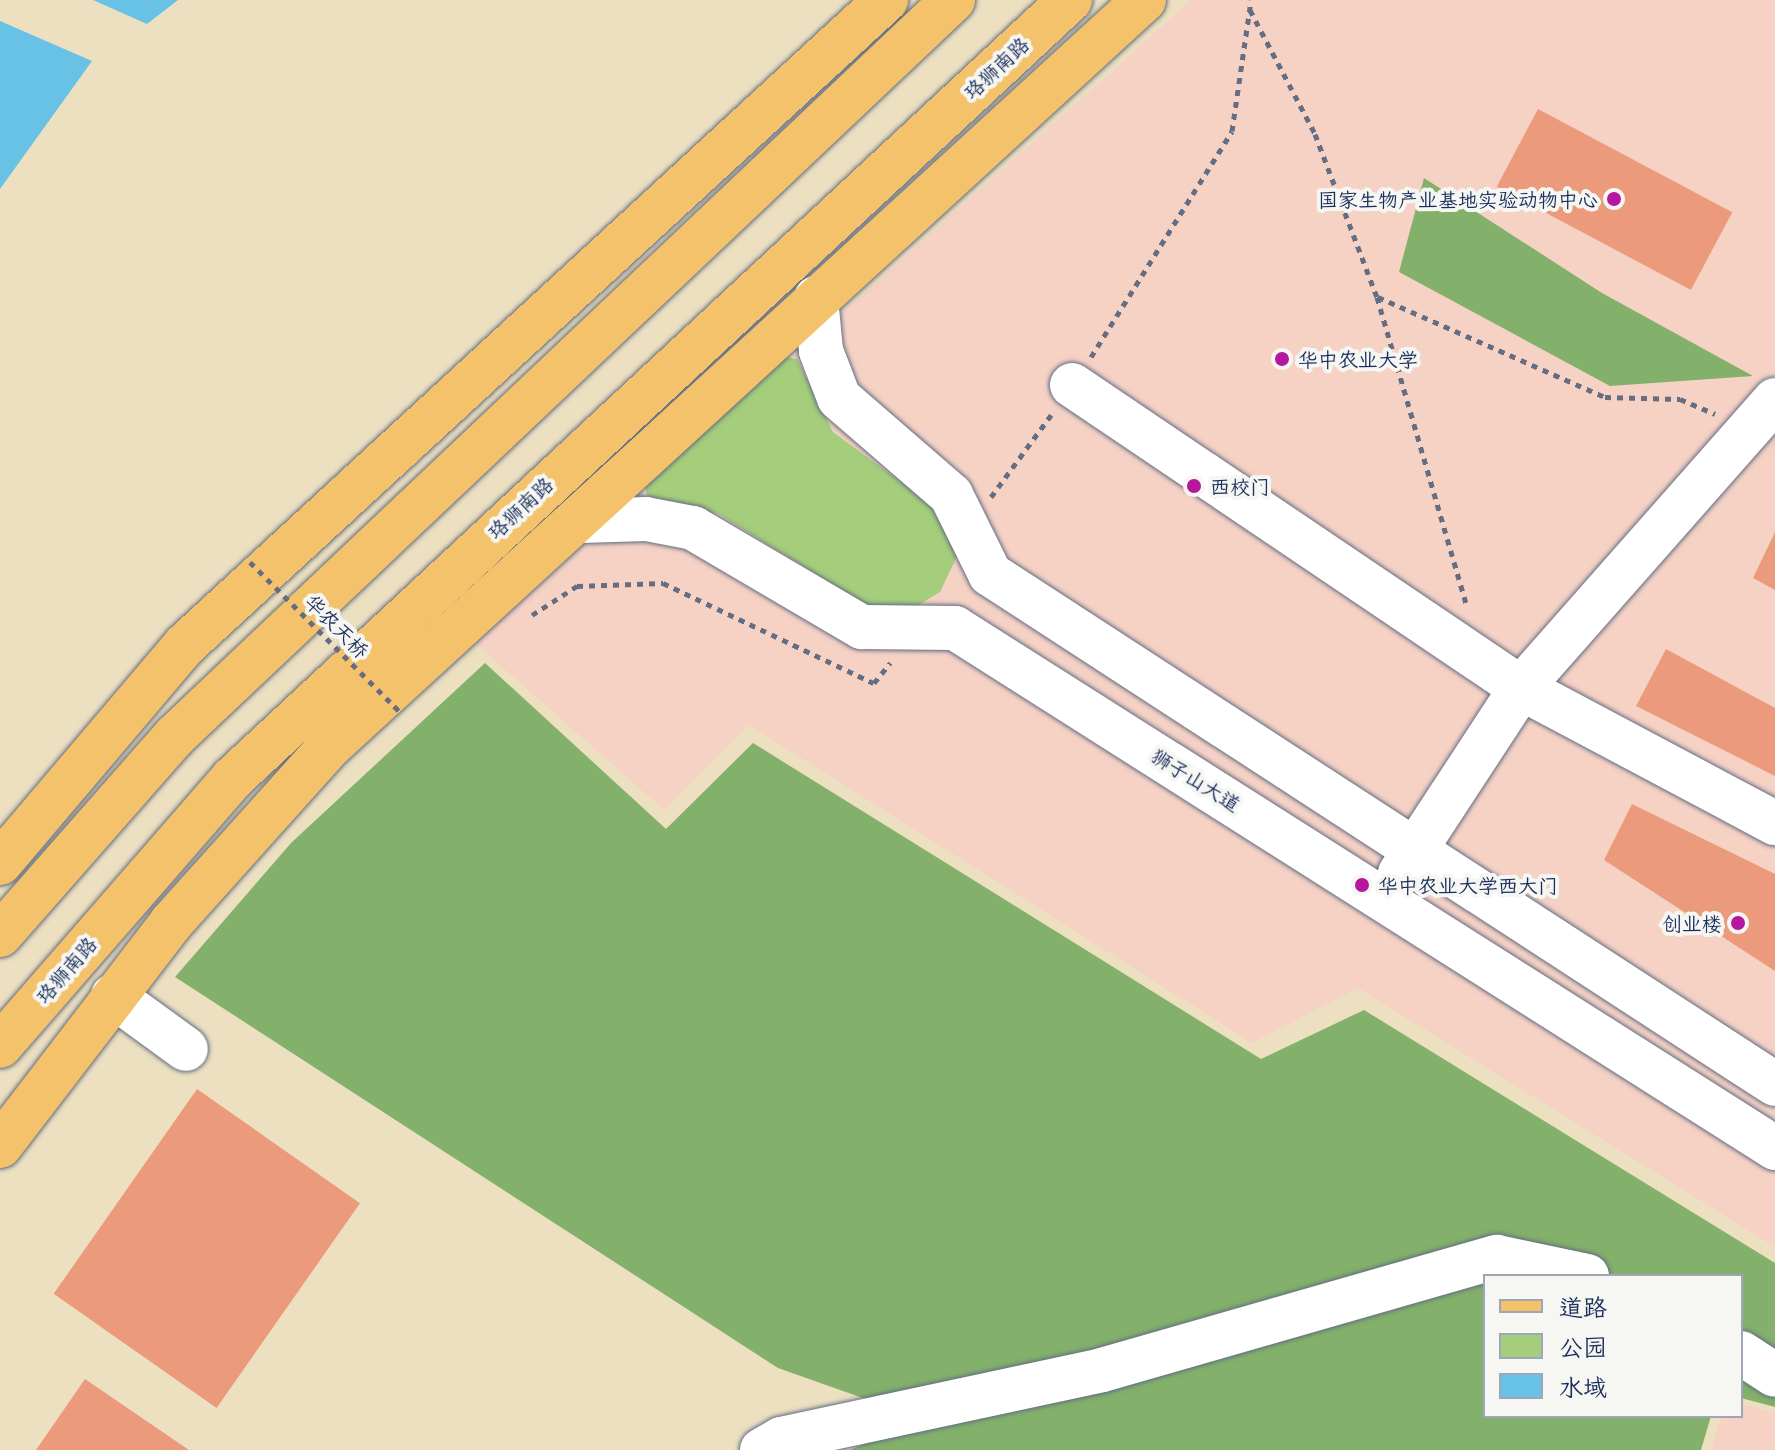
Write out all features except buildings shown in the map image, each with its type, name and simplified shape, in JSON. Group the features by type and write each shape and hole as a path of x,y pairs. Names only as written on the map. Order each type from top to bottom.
{"main road":[{"path":"0,863 185,645 886,0"},
{"path":"0,935 175,736 953,0"},
{"name":"珞狮南路","path":"0,1046 233,778 1070,0"},
{"path":"0,1146 113,996 330,746 581,521 816,298 1144,0"}],"street":[{"path":"816,298 821,351 839,398 951,495 990,574 1775,1084"},
{"path":"1072,385 1521,688 1775,823"},
{"path":"1384,899 1521,688 1762,414"},
{"name":"狮子山大道","path":"581,521 646,519 693,528 862,627 955,628 1775,1148"},
{"path":"113,996 186,1049"},
{"path":"762,1450 781,1439 1102,1370 1497,1257 1578,1274"},
{"path":"1743,1354 1775,1375"}],"path":[{"path":"1250,9 1315,134 1377,297 1483,663"},
{"path":"1377,297 1605,397 1680,399 1762,414"},
{"name":"华农天桥","path":"250,562 401,713"}],"shaded area":[{"name":"华中农业大学","path":"1191,0 1775,0 1775,1247 1358,988 1252,1043 749,725 664,810 475,643"},
{"path":"1743,1404 1775,1412 1775,1450 1711,1450 1720,1418 1743,1418"}],"green space":[{"path":"1424,178 1602,293 1753,376 1610,386 1399,272"},
{"path":"772,355 797,359 833,432 943,513 959,552 940,592 907,612 873,609 717,513 673,510 647,496 643,473"},
{"path":"485,663 666,829 753,743 1261,1059 1364,1010 1775,1263 1775,1407 1743,1399 1743,1274 1483,1274 1483,1418 1710,1418 1701,1450 850,1450 922,1419 778,1368 175,977 291,843"}],"water":[{"path":"93,0 178,0 147,24"},
{"path":"0,21 92,61 0,189"}],"place":[{"name":"国家生物产业基地实验动物中心","path":"1614,199"},
{"name":"华中农业大学","path":"1282,359"},
{"name":"西校门","path":"1194,486"},
{"name":"华中农业大学西大门","path":"1362,885"},
{"name":"创业楼","path":"1738,923"}]}
